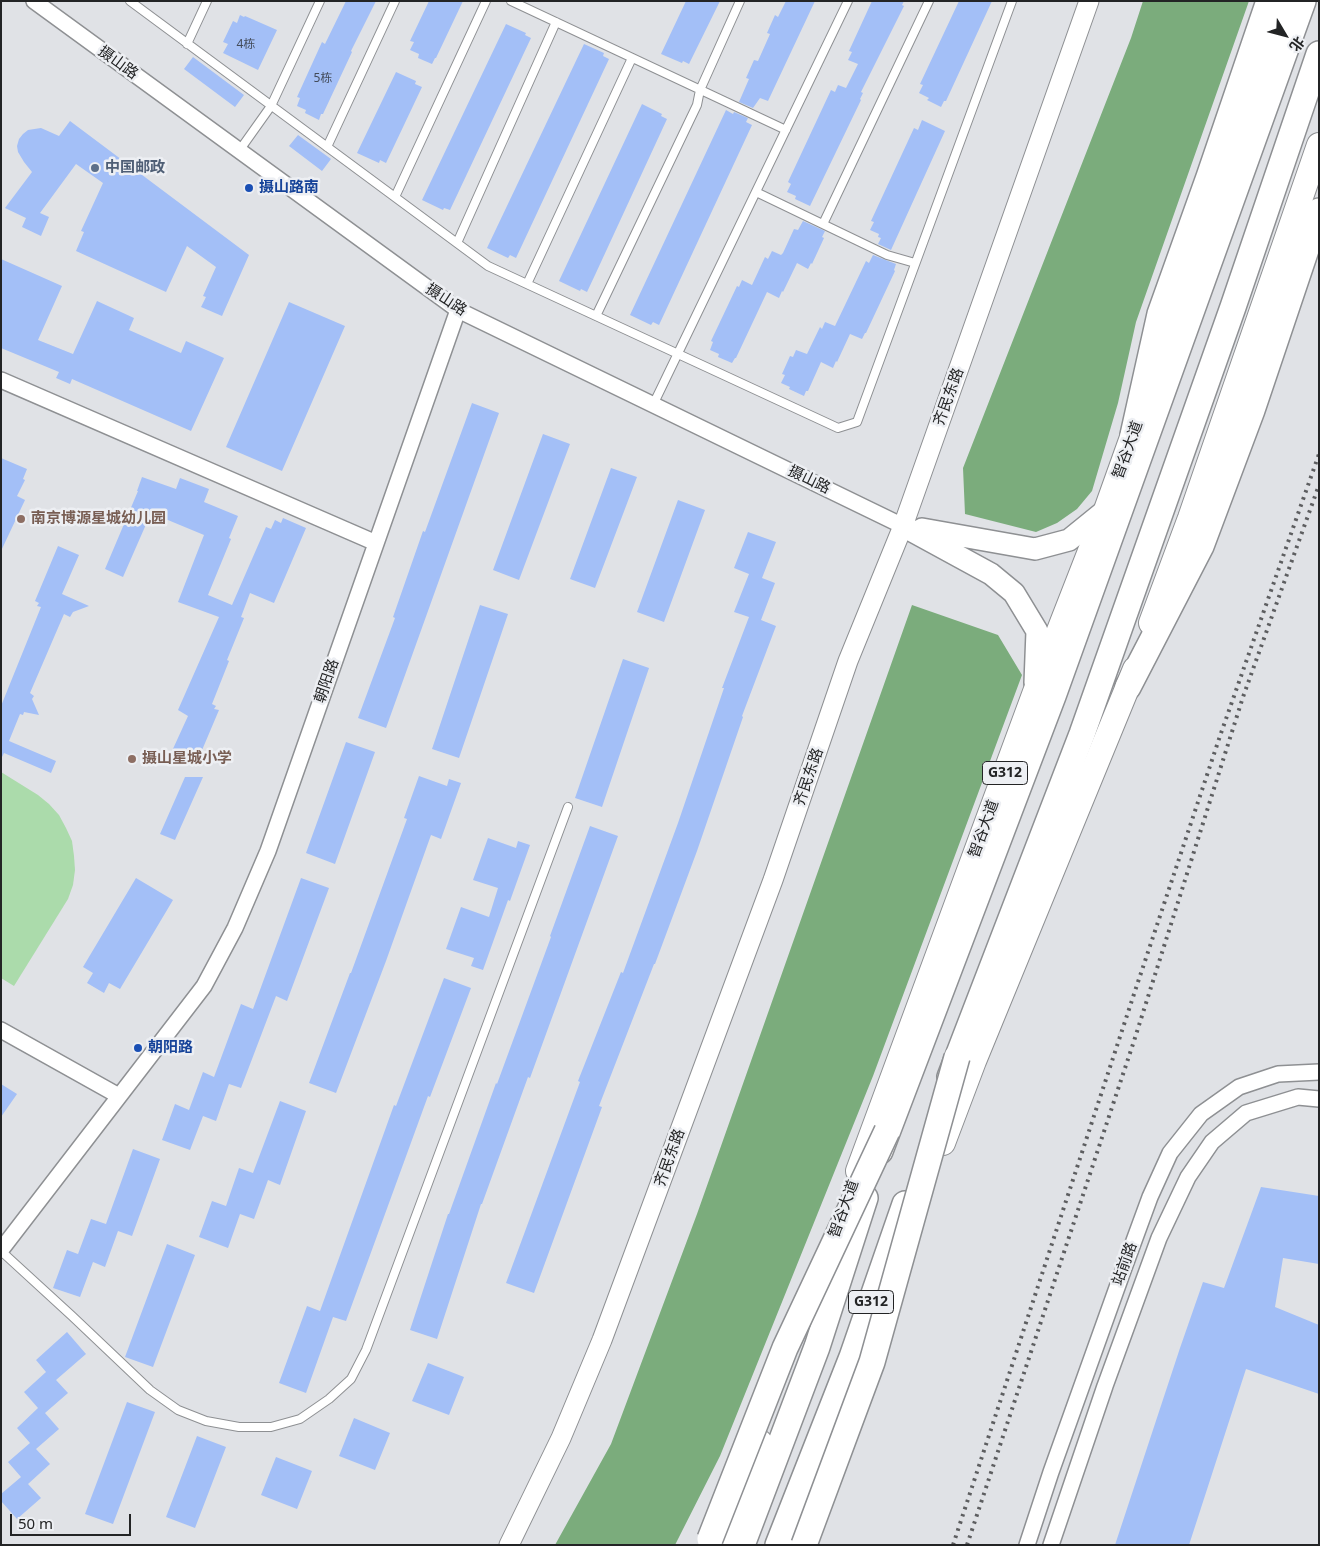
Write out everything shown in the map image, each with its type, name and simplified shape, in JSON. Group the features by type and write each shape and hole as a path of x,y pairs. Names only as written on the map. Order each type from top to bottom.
{"highway":[{"path":"1133,436 1160,314 1269,1"},
{"name":"智谷大道","path":"742,1545 817,1346 886,1130 1053,696 1303,1"},
{"name":"G312","path":"778,1545 852,1357 957,1057 1085,725 1230,316 1319,54"},
{"path":"1128,687 1201,546 1252,410 1319,211"},
{"path":"804,1545 872,1362 957,1057"},
{"name":"G312","path":"712,1543 786,1348 886,1130"}],"main road":[{"name":"智谷大道","path":"712,1543 832,1239 1035,692 1106,510 1287,1"},
{"name":"G312","path":"792,1545 974,1061 1128,687 1190,518 1319,145"},
{"path":"903,526 1034,549 1069,540 1106,510"},
{"path":"903,526 991,574 1014,593 1037,631 1035,692"}],"street":[{"name":"摄山路","path":"34,1 458,310 903,526"},
{"name":"齐民东路","path":"508,1545 562,1438 602,1340 773,880 848,661 903,526 1089,1"},
{"name":"朝阳路","path":"1,1251 204,986 235,928 268,851 458,310"},
{"path":"1,380 376,543"},
{"path":"1,1030 119,1096"},
{"name":"站前路","path":"1027,1545 1124,1268 1150,1197 1170,1153 1201,1114 1239,1087 1278,1074 1319,1072"},
{"name":"站前路","path":"1051,1545 1105,1386 1156,1247 1188,1177 1212,1142 1246,1113 1298,1097 1319,1099"}],"lane":[{"path":"130,1 488,266 838,428 856,422 1012,1"},
{"path":"187,44 207,1"},
{"path":"239,151 271,106 320,1"},
{"path":"327,147 395,1"},
{"path":"395,198 486,1"},
{"path":"511,1 786,130"},
{"path":"596,316 697,105 700,90 740,1"},
{"path":"653,405 848,1"},
{"path":"823,224 929,1"},
{"path":"457,243 556,22"},
{"path":"527,284 632,58"},
{"path":"756,192 887,255 915,263"},
{"path":"1,1251 150,1390 178,1410 206,1422 239,1427 270,1427 300,1419 329,1399 351,1379 366,1350 568,807"}],"green space":[{"path":"1143,1 1249,1 1136,322 1118,403 1092,491 1077,509 1057,523 1036,532 965,514 963,468 1131,38"},
{"path":"912,605 998,635 1022,675 873,1076 720,1456 675,1545 555,1545 611,1444 697,1214"},
{"path":"1,772 38,795 59,815 72,841 75,870 73,885 68,899 14,986 1,978"}],"building":[{"path":"346,1 376,1 319,120 305,113 306,110 297,106 300,98 297,97 322,42 325,44"},
{"path":"429,1 463,1 432,64 418,58 419,54 410,50 414,42 410,41"},
{"path":"686,1 720,1 689,64 661,54"},
{"path":"786,1 815,1 768,101 760,98 753,108 739,102 749,79 746,78 754,60 758,61 770,34 767,33 775,15 778,17"},
{"path":"872,1 904,1 902,5 904,6 861,92 863,93 861,100 810,206 795,199 796,196 787,192 791,184 788,182 831,90 835,92 838,85 846,88 858,64 848,60 852,52 849,51"},
{"path":"959,1 992,1 946,101 944,101 941,107 927,100 929,98 919,93 923,85 920,84"},
{"path":"240,15 277,30 258,70 223,53 228,44 223,42 233,21 237,23"},
{"path":"506,24 526,33 525,35 531,38 450,210 444,208 443,210 422,200"},
{"path":"584,44 604,53 603,56 609,59 516,258 510,255 508,258 487,248"},
{"path":"193,57 244,95 235,107 184,69"},
{"path":"396,72 416,81 415,84 422,87 386,163 380,160 379,163 357,153"},
{"path":"642,104 662,114 661,116 667,119 587,292 581,289 580,291 559,281"},
{"path":"726,110 748,118 746,122 752,125 659,325 653,322 651,325 630,315"},
{"path":"922,120 945,131 891,250 878,244 881,238 878,237 879,234 870,230 874,222 871,221 914,128 918,130"},
{"path":"70,121 249,255 222,316 201,307 206,297 203,296 216,267 187,246 166,292 76,251 84,232 81,231 103,183 76,164 40,213 49,217 41,236 22,227 26,218 5,208 32,172 18,152 19,139 28,130 41,128 59,136"},
{"path":"298,135 331,159 322,171 289,146"},
{"path":"803,221 825,231 822,237 824,238 812,264 808,269 797,263 779,298 767,292 732,363 718,357 719,354 710,350 713,342 711,341 737,286 739,287 742,280 752,285 765,257 768,259 772,251 781,255 794,229 798,230"},
{"path":"873,255 896,264 895,271 866,333 862,339 850,334 833,368 821,362 804,396 789,389 790,387 781,383 785,375 782,374 790,356 793,357 796,350 807,354 820,327 822,329 825,322 835,326 866,261 869,263"},
{"path":"1,259 62,286 38,340 73,354 97,301 134,318 129,330 181,353 186,341 224,358 191,431 72,379 70,384 56,378 59,372 1,348"},
{"path":"289,302 345,326 282,471 226,447"},
{"path":"472,403 499,413 386,728 358,718 395,618 393,617 423,531 425,532"},
{"path":"543,434 570,444 519,580 493,570"},
{"path":"1,458 27,469 23,479 25,480 17,496 25,500 1,551"},
{"path":"611,468 637,477 595,588 570,579"},
{"path":"142,477 176,489 180,478 209,489 204,502 238,516 229,538 231,539 208,595 232,605 266,527 271,529 275,520 281,523 283,518 306,528 274,603 250,593 241,617 244,618 212,704 216,706 214,709 219,710 197,762 172,751 188,716 178,710 219,617 178,602 204,535 151,513 123,577 105,569 138,491"},
{"path":"678,500 705,510 664,622 637,612"},
{"path":"748,532 776,542 762,578 775,583 761,620 776,626 742,716 697,851 599,1106 602,1107 534,1293 506,1283 580,1082 578,1081 621,972 623,973 678,823 724,688 722,688 749,617 734,612 749,574 734,568"},
{"path":"58,546 79,555 62,594 89,606 73,612 70,617 64,614 30,693 34,696 32,699 39,715 24,712 23,715 20,714 9,741 56,761 51,773 4,753 1,759 1,706 41,607 37,606 39,603 35,601"},
{"path":"480,605 508,614 459,758 432,749"},
{"path":"623,659 649,668 602,807 575,798"},
{"path":"346,742 375,752 335,864 306,853"},
{"path":"419,776 447,786 449,779 461,783 441,839 431,835 336,1093 309,1083 407,819 404,818"},
{"path":"185,777 203,777 175,840 160,834"},
{"path":"590,826 618,836 530,1078 528,1077 481,1204 437,1339 410,1330 448,1214 551,937"},
{"path":"488,838 516,848 518,841 530,845 483,970 471,966 474,958 446,949 461,907 489,917 498,888 473,880"},
{"path":"136,878 173,900 120,989 109,983 104,993 87,983 93,973 83,967"},
{"path":"301,878 329,888 287,1001 276,996 241,1088 229,1084 216,1121 203,1116 190,1150 162,1140 175,1104 189,1110 203,1072 214,1077 241,1004 253,1009"},
{"path":"444,978 471,988 430,1097 428,1096 346,1321 333,1317 306,1393 279,1383 307,1306 320,1311 394,1105 396,1106"},
{"path":"1,1084 17,1094 1,1117"},
{"path":"280,1101 306,1111 280,1185 268,1180 254,1219 240,1214 228,1248 199,1237 212,1201 226,1206 239,1168 253,1173"},
{"path":"133,1149 160,1159 132,1236 118,1231 105,1267 93,1262 80,1297 53,1288 67,1250 78,1254 91,1219 106,1224"},
{"path":"1261,1187 1319,1196 1319,1264 1283,1258 1275,1307 1319,1325 1319,1394 1246,1369 1189,1545 1115,1545 1203,1282 1224,1288"},
{"path":"167,1244 195,1255 153,1367 125,1357"},
{"path":"67,1332 86,1354 56,1380 68,1393 45,1413 59,1429 36,1449 50,1464 28,1484 41,1498 17,1519 1,1501 1,1494 21,1477 8,1462 30,1443 17,1428 38,1408 24,1392 46,1372 36,1360"},
{"path":"428,1363 464,1377 449,1415 412,1401"},
{"path":"127,1402 155,1412 113,1524 85,1514"},
{"path":"354,1418 390,1433 375,1470 339,1456"},
{"path":"197,1436 226,1447 195,1528 166,1517"},
{"path":"276,1457 312,1471 297,1509 261,1495"}],"railway":[{"path":"953,1545 1220,736 1319,454"},
{"path":"967,1545 1134,1041 1243,697 1319,485"}],"place":[{"name":"中国邮政","path":"95,168"},
{"name":"摄山路南","path":"249,188"},
{"name":"南京博源星城幼儿园","path":"21,519"},
{"name":"摄山星城小学","path":"132,759"},
{"name":"朝阳路","path":"138,1048"}]}
